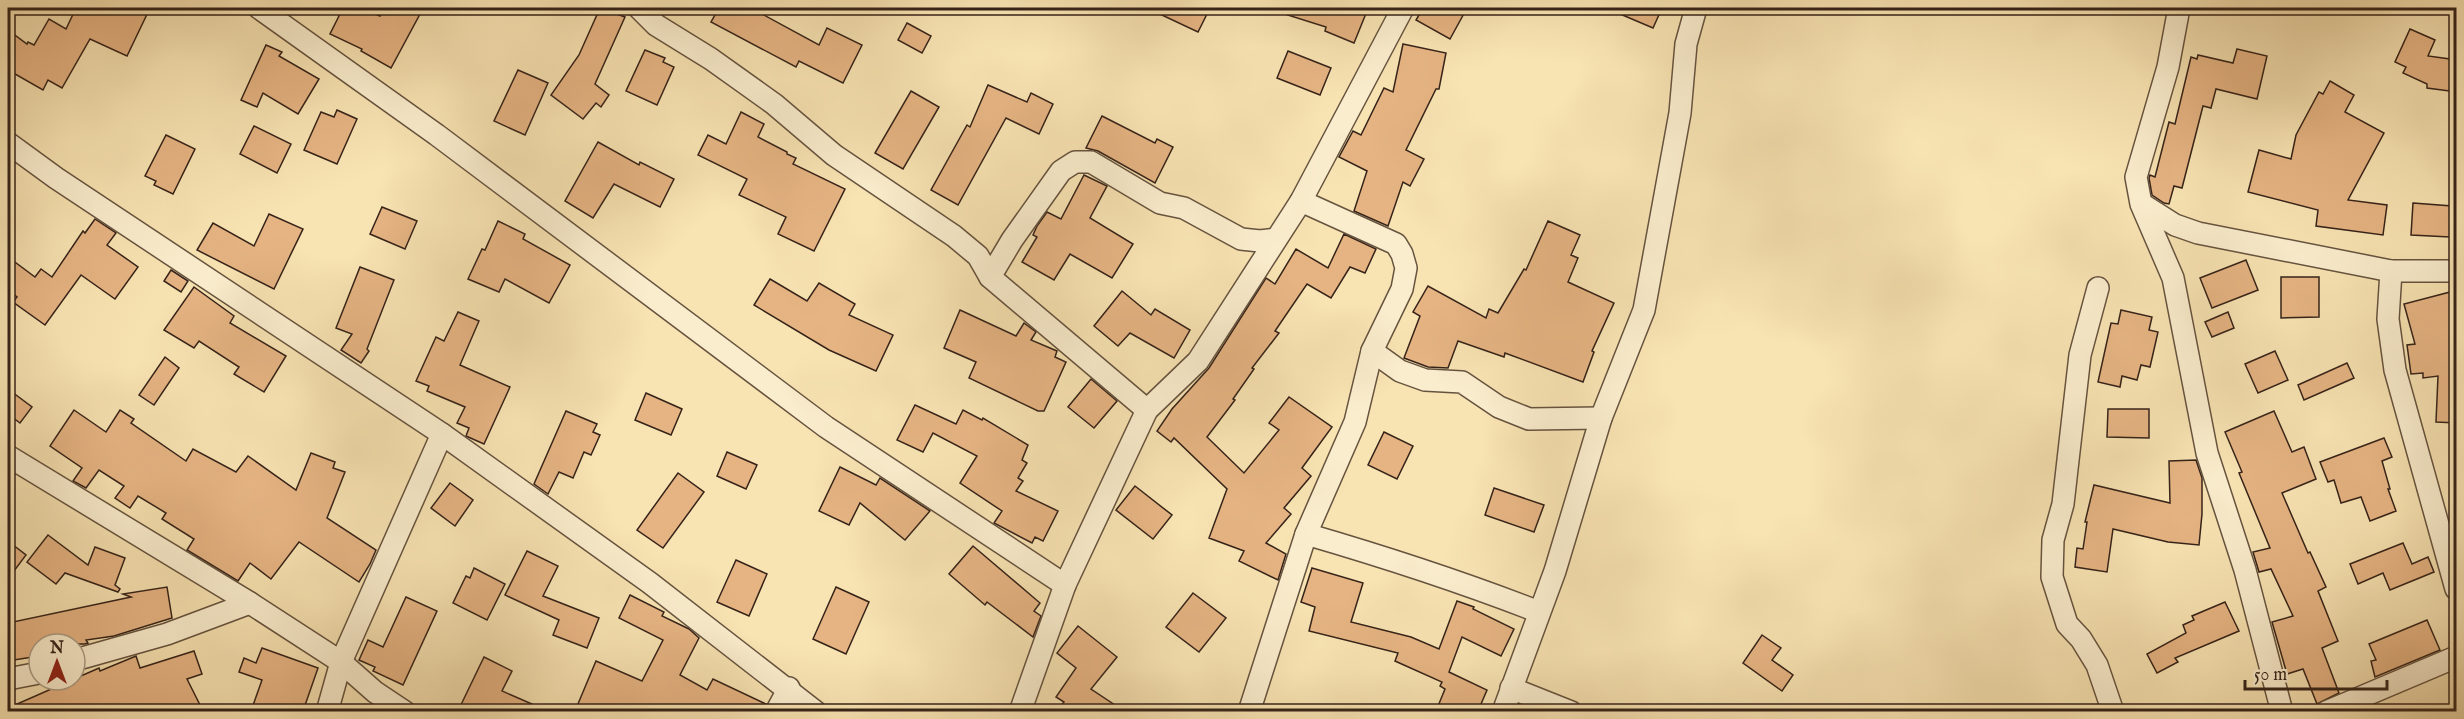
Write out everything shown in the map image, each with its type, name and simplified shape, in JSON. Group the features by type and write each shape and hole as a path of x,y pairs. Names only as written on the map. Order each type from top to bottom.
{"street":[{"path":"259,8 437,135 826,428 1065,585"},
{"path":"641,8 656,25 711,59 774,104 834,155 954,236 978,255 990,277 1147,410"},
{"path":"1020,711 1065,585 1147,410 1198,361 1276,239 1300,201 1403,8"},
{"path":"1503,711 1555,571 1601,418 1644,310 1680,113 1686,44 1695,8"},
{"path":"2179,8 2168,67 2136,177 2141,204 2173,278 2207,453 2245,570 2282,711"},
{"path":"8,143 56,178 442,434 650,583 816,711"},
{"path":"990,277 1012,240 1061,171 1075,162 1091,162 1160,203 1184,208 1241,239 1260,241 1276,239"},
{"path":"1248,711 1306,534 1355,422 1372,351 1402,289 1406,268 1396,244 1300,201"},
{"path":"2141,204 2175,225 2198,232 2391,271 2457,271"},
{"path":"2391,271 2388,319 2395,370 2457,589"},
{"path":"2098,288 2080,355 2063,504 2053,540 2052,577 2067,624 2097,665 2113,711"},
{"path":"1372,351 1400,371 1425,380 1462,382 1499,407 1529,419 1601,418"},
{"path":"327,711 341,662 442,434"},
{"path":"8,456 250,603 341,662 375,692 405,711"},
{"path":"1306,534 1463,582 1539,612"},
{"path":"87,657 167,634 250,603"},
{"path":"2326,711 2457,657"},
{"path":"8,679 27,675"},
{"path":"776,711 789,688"},
{"path":"1511,688 1571,711"}],"building":[{"path":"76,8 150,8 127,56 90,39 62,88 48,80 43,90 8,70 8,30 27,44 28,42 34,45 49,19 66,29"},
{"path":"343,8 361,8 380,16 385,8 409,8 420,14 391,68 361,51 362,49 330,34"},
{"path":"600,8 625,17 595,84 609,95 601,107 596,103 583,119 551,95 579,55"},
{"path":"719,8 751,8 819,45 827,28 862,45 843,83 799,61 796,67 711,22"},
{"path":"1147,8 1210,8 1198,32"},
{"path":"1275,8 1359,8 1367,11 1354,43 1325,31 1326,27 1275,11"},
{"path":"1423,8 1467,8 1450,39 1416,20"},
{"path":"1606,8 1662,8 1653,28"},
{"path":"907,23 931,36 922,53 898,40"},
{"path":"2410,29 2435,40 2428,56 2457,60 2457,92 2427,88 2427,84 2403,73 2406,67 2395,62"},
{"path":"1403,44 1446,53 1439,89 1436,89 1406,150 1424,159 1410,186 1403,182 1388,226 1354,211 1367,171 1339,157 1353,131 1361,135 1384,88 1393,92"},
{"path":"266,45 282,52 279,56 319,79 298,114 263,93 257,107 241,100"},
{"path":"2237,49 2267,56 2257,99 2216,89 2211,108 2203,106 2182,188 2174,186 2169,204 2164,203 2152,195 2149,178 2150,175 2155,177 2169,122 2175,124 2191,57 2197,59 2198,55 2233,63"},
{"path":"645,50 665,58 663,62 674,67 657,105 626,91"},
{"path":"1288,51 1331,68 1320,95 1277,78"},
{"path":"518,70 548,83 525,135 494,121"},
{"path":"2330,81 2354,95 2345,112 2384,133 2348,200 2387,205 2383,235 2316,226 2318,210 2248,192 2259,150 2291,159 2296,135 2319,92 2323,94"},
{"path":"988,85 1027,102 1031,93 1053,104 1039,134 1006,118 958,205 931,190 967,125 970,127"},
{"path":"911,91 939,107 903,169 875,153"},
{"path":"337,110 357,119 337,164 304,150 321,112 334,117"},
{"path":"741,112 764,124 758,137 796,158 793,164 845,189 814,251 778,234 786,217 739,195 747,179 698,155 708,135 726,144"},
{"path":"1102,116 1155,143 1157,139 1173,147 1155,183 1098,151 1086,148"},
{"path":"254,126 291,144 277,173 240,154"},
{"path":"166,135 195,149 173,194 154,185 156,181 145,176"},
{"path":"598,142 639,165 640,162 674,179 660,207 614,184 593,218 565,201"},
{"path":"1084,175 1107,186 1090,218 1133,244 1112,278 1070,254 1054,280 1022,262 1037,237 1033,235 1037,226 1047,212 1061,219"},
{"path":"2413,203 2452,206 2450,237 2411,235"},
{"path":"382,207 417,221 405,249 370,234"},
{"path":"269,214 303,229 274,289 197,250 213,223 254,246"},
{"path":"95,219 116,233 107,245 138,267 115,299 81,275 45,325 13,302 17,297 8,290 8,257 35,277 41,269 52,277 83,231 85,233"},
{"path":"498,221 525,234 523,239 570,265 549,303 505,279 499,292 468,279"},
{"path":"1548,221 1580,235 1571,255 1578,258 1568,282 1614,303 1592,351 1594,352 1583,382 1505,353 1504,357 1458,341 1448,368 1428,367 1404,358 1420,316 1413,312 1428,286 1486,318 1489,309 1498,313 1524,269 1526,270"},
{"path":"1344,234 1376,249 1365,273 1350,267 1331,298 1307,284 1275,331 1279,333 1252,368 1254,369 1233,399 1235,400 1207,437 1244,473 1279,430 1269,423 1289,397 1332,427 1302,468 1311,476 1284,508 1291,514 1266,543 1286,554 1278,580 1239,561 1244,551 1209,538 1227,489 1174,438 1171,442 1157,431 1172,409 1209,368 1266,278 1275,284 1296,249 1328,268"},
{"path":"2246,260 2258,290 2212,308 2200,278"},
{"path":"360,267 394,280 367,349 369,351 361,363 341,350 352,334 336,328"},
{"path":"171,270 188,281 181,292 164,281"},
{"path":"2281,277 2319,277 2319,317 2281,318"},
{"path":"770,279 807,301 819,283 855,304 849,315 893,335 876,371 829,350 754,305"},
{"path":"194,287 234,316 230,323 286,356 264,392 234,374 239,367 199,341 194,348 164,330"},
{"path":"1122,291 1151,315 1155,309 1190,330 1174,358 1130,333 1118,346 1094,326"},
{"path":"2454,291 2457,299 2457,423 2436,422 2438,376 2423,378 2423,373 2411,374 2407,345 2415,344 2404,304"},
{"path":"960,310 1016,336 1024,323 1036,332 1031,340 1057,351 1055,357 1066,362 1044,411 1038,411 969,378 976,362 944,348"},
{"path":"2121,310 2152,317 2149,330 2158,332 2150,367 2141,365 2137,380 2122,376 2120,387 2098,382 2111,323 2118,324"},
{"path":"458,312 479,321 460,365 510,387 484,444 466,436 469,428 457,423 465,407 427,391 429,386 416,381 436,337 444,341"},
{"path":"2228,312 2234,328 2212,337 2205,322"},
{"path":"2275,351 2288,380 2258,393 2245,364"},
{"path":"165,357 179,368 154,405 139,395"},
{"path":"2347,363 2354,378 2304,400 2298,385"},
{"path":"1091,379 1117,401 1094,428 1068,407"},
{"path":"8,389 32,407 20,423 8,414"},
{"path":"646,393 682,409 671,435 635,420"},
{"path":"915,405 956,424 963,410 982,420 983,418 1028,445 1022,460 1027,463 1018,478 1023,481 1016,491 1058,511 1043,541 1035,537 1032,543 994,523 1002,511 960,483 977,456 933,433 923,452 897,440"},
{"path":"2108,409 2149,409 2149,438 2107,437"},
{"path":"74,410 106,432 120,410 134,419 131,423 186,461 193,449 236,472 248,456 296,490 311,453 335,462 333,468 345,472 327,518 376,550 370,564 359,582 299,542 271,579 250,563 238,581 187,550 194,539 162,519 166,513 138,496 130,508 115,498 124,486 99,470 86,488 73,481 82,468 50,446"},
{"path":"566,411 597,424 593,432 600,435 591,455 584,452 573,478 559,472 548,494 534,484"},
{"path":"2274,411 2292,452 2304,447 2316,479 2282,493 2308,553 2310,552 2326,587 2318,591 2338,641 2322,648 2339,693 2317,704 2303,669 2287,674 2272,622 2293,616 2271,569 2259,572 2253,552 2270,548 2225,432"},
{"path":"1384,432 1413,446 1397,479 1368,465"},
{"path":"2384,438 2392,457 2382,461 2396,511 2370,521 2361,497 2341,503 2334,480 2328,482 2320,462"},
{"path":"727,452 757,465 746,489 717,476"},
{"path":"2196,460 2202,478 2199,545 2168,542 2113,529 2107,572 2075,567 2077,548 2083,549 2087,522 2085,522 2094,485 2170,503 2169,461"},
{"path":"840,467 876,485 880,478 930,511 905,540 860,503 849,525 819,511"},
{"path":"678,473 704,492 663,548 637,530"},
{"path":"450,483 473,500 455,526 431,508"},
{"path":"1135,486 1172,515 1153,539 1116,510"},
{"path":"1494,488 1544,505 1534,532 1485,515"},
{"path":"48,535 88,565 95,547 125,558 115,585 120,589 118,592 65,573 56,584 27,562"},
{"path":"8,541 26,555 8,579"},
{"path":"2403,543 2412,564 2428,557 2434,572 2390,590 2383,573 2358,584 2350,564"},
{"path":"973,546 1040,603 1034,611 1041,616 1033,637 987,602 985,605 949,574"},
{"path":"527,551 558,566 543,596 599,618 587,648 553,635 559,620 505,595"},
{"path":"736,560 767,574 749,616 717,602"},
{"path":"474,568 505,584 487,620 453,603 466,576 470,578"},
{"path":"1312,568 1363,583 1351,622 1411,637 1439,649 1457,601 1474,607 1473,609 1514,629 1501,656 1462,637 1449,672 1487,690 1478,711 1436,711 1445,689 1440,686 1442,682 1395,661 1398,653 1309,631 1315,607 1301,602"},
{"path":"167,587 172,618 114,636 87,640 87,632 27,632 27,658 14,660 8,623 131,597 123,594"},
{"path":"836,587 869,602 846,654 813,639"},
{"path":"1193,593 1226,618 1199,652 1166,627"},
{"path":"630,595 664,612 662,616 689,629 699,638 680,675 707,690 713,679 766,704 763,711 575,711 596,661 642,681 663,640 619,618"},
{"path":"406,597 437,611 403,685 373,671 375,667 359,660 368,640 383,647"},
{"path":"2225,602 2239,631 2175,658 2178,662 2157,673 2147,654 2186,633 2183,625 2194,620 2192,616"},
{"path":"2427,620 2440,650 2375,677 2371,661 2376,660 2369,644"},
{"path":"1078,626 1117,657 1091,689 1124,711 1056,711 1064,702 1056,697 1076,668 1057,653"},
{"path":"1762,635 1781,648 1772,660 1793,675 1782,691 1743,663"},
{"path":"262,648 318,668 303,711 251,711 262,680 239,672 244,658 256,663"},
{"path":"194,651 202,674 187,679 203,711 8,711 8,708 44,692 87,692 87,673 99,668 100,671 136,656 140,668"},
{"path":"484,657 512,671 502,691 548,711 458,711"}]}
